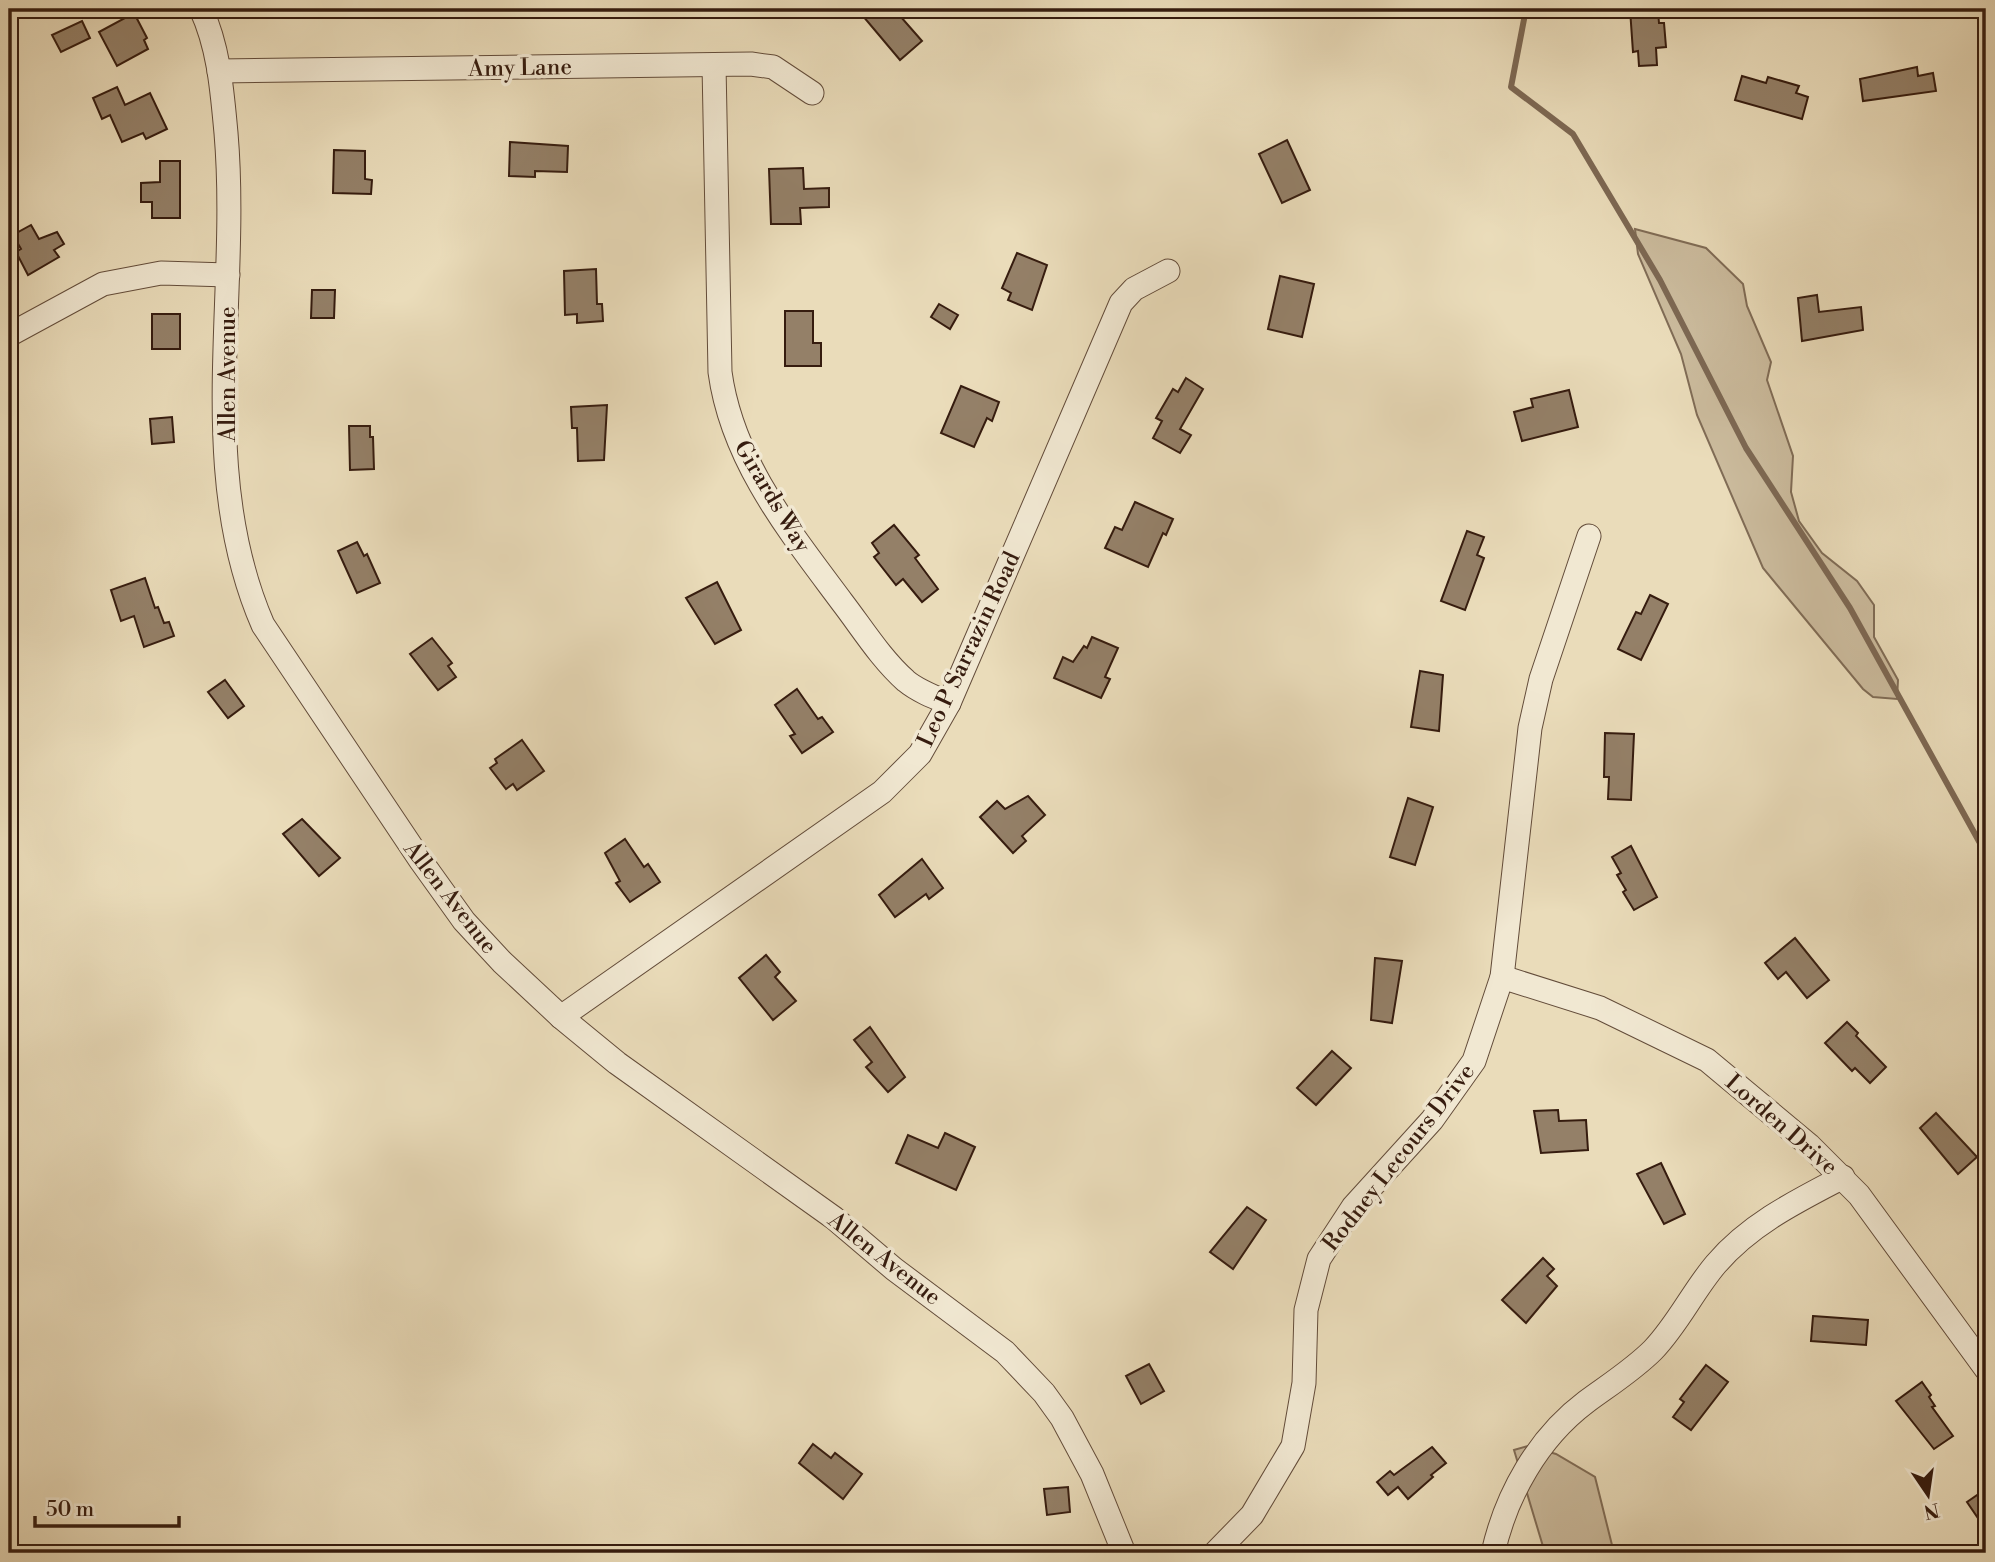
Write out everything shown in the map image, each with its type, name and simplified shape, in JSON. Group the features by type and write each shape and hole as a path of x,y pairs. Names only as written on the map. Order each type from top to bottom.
{"street":[{"name":"Allen Avenue","path":"201,9 213,37 219,71 231,191 224,404 229,509 246,581 263,625 293,674 464,921 561,1017 671,1104 824,1210 894,1269 1005,1352 1044,1393 1062,1418 1092,1474 1124,1553"},
{"name":"Amy Lane","path":"219,71 751,64 773,67 812,93"},
{"name":"Girards Way","path":"713,65 720,372 728,415 737,442 778,513 875,646 906,681 948,703"},
{"name":"Leo P Sarrazin Road","path":"561,1017 882,792 920,754 948,703 1121,303 1134,289 1168,271"},
{"path":"9,335 103,284 161,273 228,275"},
{"name":"Rodney Lecours Drive","path":"1215,1553 1252,1515 1293,1446 1304,1384 1306,1310 1319,1259 1353,1207 1432,1120 1474,1061 1502,977 1530,728 1541,679 1589,536"},
{"name":"Lorden Drive","path":"1502,977 1600,1008 1707,1060 1782,1121 1843,1177 1878,1216 1986,1369"},
{"path":"1493,1553 1502,1520 1527,1467 1564,1421 1653,1350 1716,1264 1748,1234 1785,1207 1843,1177"}],"shaded area":[{"path":"1635,229 1706,248 1743,284 1747,306 1771,362 1767,380 1793,456 1791,492 1799,521 1822,553 1857,581 1874,605 1874,637 1898,680 1897,699 1873,697 1863,689 1763,568 1697,415 1681,354 1638,254"},
{"path":"1528,1446 1556,1454 1595,1477 1614,1553 1545,1553 1514,1450"}],"building":[{"path":"857,9 894,9 922,41 900,60"},
{"path":"1630,9 1655,9 1658,11 1659,23 1664,23 1666,47 1656,48 1657,65 1639,66 1638,51 1633,52"},
{"path":"134,13 147,38 144,40 148,49 117,66 99,32"},
{"path":"82,21 90,38 61,52 52,35"},
{"path":"1917,67 1918,76 1933,73 1936,91 1863,101 1860,79"},
{"path":"1742,76 1766,83 1768,77 1799,86 1796,93 1808,97 1802,119 1735,100"},
{"path":"117,87 125,105 150,93 167,129 146,139 143,133 122,142 110,115 102,119 93,98"},
{"path":"1287,140 1310,190 1282,203 1259,154"},
{"path":"510,142 568,146 567,172 535,171 535,177 509,176"},
{"path":"334,150 365,151 365,179 372,180 371,194 333,193"},
{"path":"160,161 180,161 180,218 152,218 152,202 141,202 141,183 160,182"},
{"path":"803,168 804,189 829,188 829,207 800,208 801,224 771,224 769,169"},
{"path":"31,225 39,239 57,232 64,244 54,250 59,257 28,275 16,252 21,249 13,235"},
{"path":"1017,253 1047,265 1032,310 1008,300 1011,293 1002,288"},
{"path":"596,269 597,304 602,304 603,321 577,323 577,314 565,315 564,271"},
{"path":"1280,276 1314,284 1302,337 1268,329"},
{"path":"312,290 335,290 334,318 311,318"},
{"path":"1817,295 1819,312 1861,307 1863,330 1802,341 1798,298"},
{"path":"939,304 958,315 950,329 931,317"},
{"path":"785,311 813,311 813,343 821,343 821,366 785,366"},
{"path":"152,314 180,314 180,349 152,349"},
{"path":"1186,378 1203,389 1180,429 1191,435 1180,453 1153,438 1162,421 1156,418 1173,389 1178,392"},
{"path":"961,386 999,402 992,421 987,418 974,447 941,433"},
{"path":"1569,390 1578,427 1522,441 1514,412 1533,407 1531,399"},
{"path":"607,405 604,460 578,461 577,428 572,428 571,407"},
{"path":"172,417 174,442 152,444 150,419"},
{"path":"349,426 370,426 374,469 350,470"},
{"path":"1135,502 1173,519 1166,535 1163,533 1148,567 1105,548 1115,527 1122,530"},
{"path":"894,525 919,555 915,558 938,589 922,602 903,579 896,585 874,557 879,553 872,543"},
{"path":"1467,531 1484,537 1477,555 1484,558 1465,610 1441,601"},
{"path":"357,542 364,556 367,554 380,583 357,593 338,551"},
{"path":"145,578 155,608 158,607 164,623 169,622 174,636 144,647 134,616 121,621 111,590"},
{"path":"717,582 741,630 715,644 686,598"},
{"path":"1650,595 1668,604 1641,660 1618,649 1636,612 1641,614"},
{"path":"1092,637 1118,648 1105,677 1110,679 1101,698 1054,678 1063,657 1073,662 1084,646 1087,648"},
{"path":"432,638 452,663 448,666 456,677 438,690 410,654"},
{"path":"1420,671 1443,675 1439,731 1411,727"},
{"path":"225,680 244,706 228,718 208,692"},
{"path":"797,689 818,719 822,717 833,732 802,753 790,736 795,734 775,705"},
{"path":"1605,733 1634,734 1631,800 1608,799 1609,777 1604,777"},
{"path":"522,740 544,771 517,790 513,784 506,789 490,768 497,763 495,759"},
{"path":"1028,796 1045,815 1022,836 1026,841 1013,853 980,817 997,801 1005,809"},
{"path":"1408,798 1433,807 1415,865 1390,857"},
{"path":"302,819 340,858 319,876 283,834"},
{"path":"625,839 644,867 648,864 660,882 630,902 616,883 620,881 605,853"},
{"path":"1631,846 1657,897 1634,910 1623,892 1626,890 1617,875 1621,873 1612,857"},
{"path":"922,859 943,888 929,899 926,894 895,917 879,895"},
{"path":"1795,938 1829,980 1807,998 1786,972 1778,979 1765,963"},
{"path":"766,955 780,972 775,977 796,1001 773,1020 739,978"},
{"path":"1375,958 1402,961 1392,1023 1371,1020"},
{"path":"1847,1022 1858,1033 1856,1036 1886,1067 1870,1083 1855,1068 1852,1071 1825,1043"},
{"path":"870,1027 905,1077 888,1092 866,1067 872,1062 854,1040"},
{"path":"1332,1051 1351,1068 1316,1105 1297,1088"},
{"path":"1558,1110 1559,1121 1586,1120 1588,1150 1541,1153 1534,1111"},
{"path":"1936,1113 1977,1157 1958,1174 1920,1128"},
{"path":"945,1133 975,1147 956,1190 896,1163 908,1135 938,1148"},
{"path":"1661,1163 1685,1214 1664,1224 1637,1174"},
{"path":"1247,1207 1266,1220 1233,1269 1210,1252"},
{"path":"1543,1258 1554,1269 1547,1276 1557,1286 1526,1323 1502,1300"},
{"path":"1813,1316 1868,1320 1866,1345 1811,1341"},
{"path":"1149,1364 1164,1391 1141,1404 1126,1376"},
{"path":"1706,1365 1728,1382 1691,1430 1673,1417 1684,1402 1680,1399"},
{"path":"1922,1382 1931,1395 1929,1397 1935,1406 1932,1407 1953,1436 1934,1449 1896,1401"},
{"path":"813,1444 831,1458 835,1453 862,1474 843,1499 799,1463"},
{"path":"1432,1447 1446,1463 1408,1499 1398,1487 1388,1495 1377,1482 1390,1471 1394,1475"},
{"path":"1068,1487 1070,1512 1047,1515 1044,1489"},
{"path":"1986,1489 1986,1530 1967,1502"}],"waterway":[{"path":"1526,9 1511,87 1573,134 1660,280 1746,448 1850,608 1986,854"}]}
